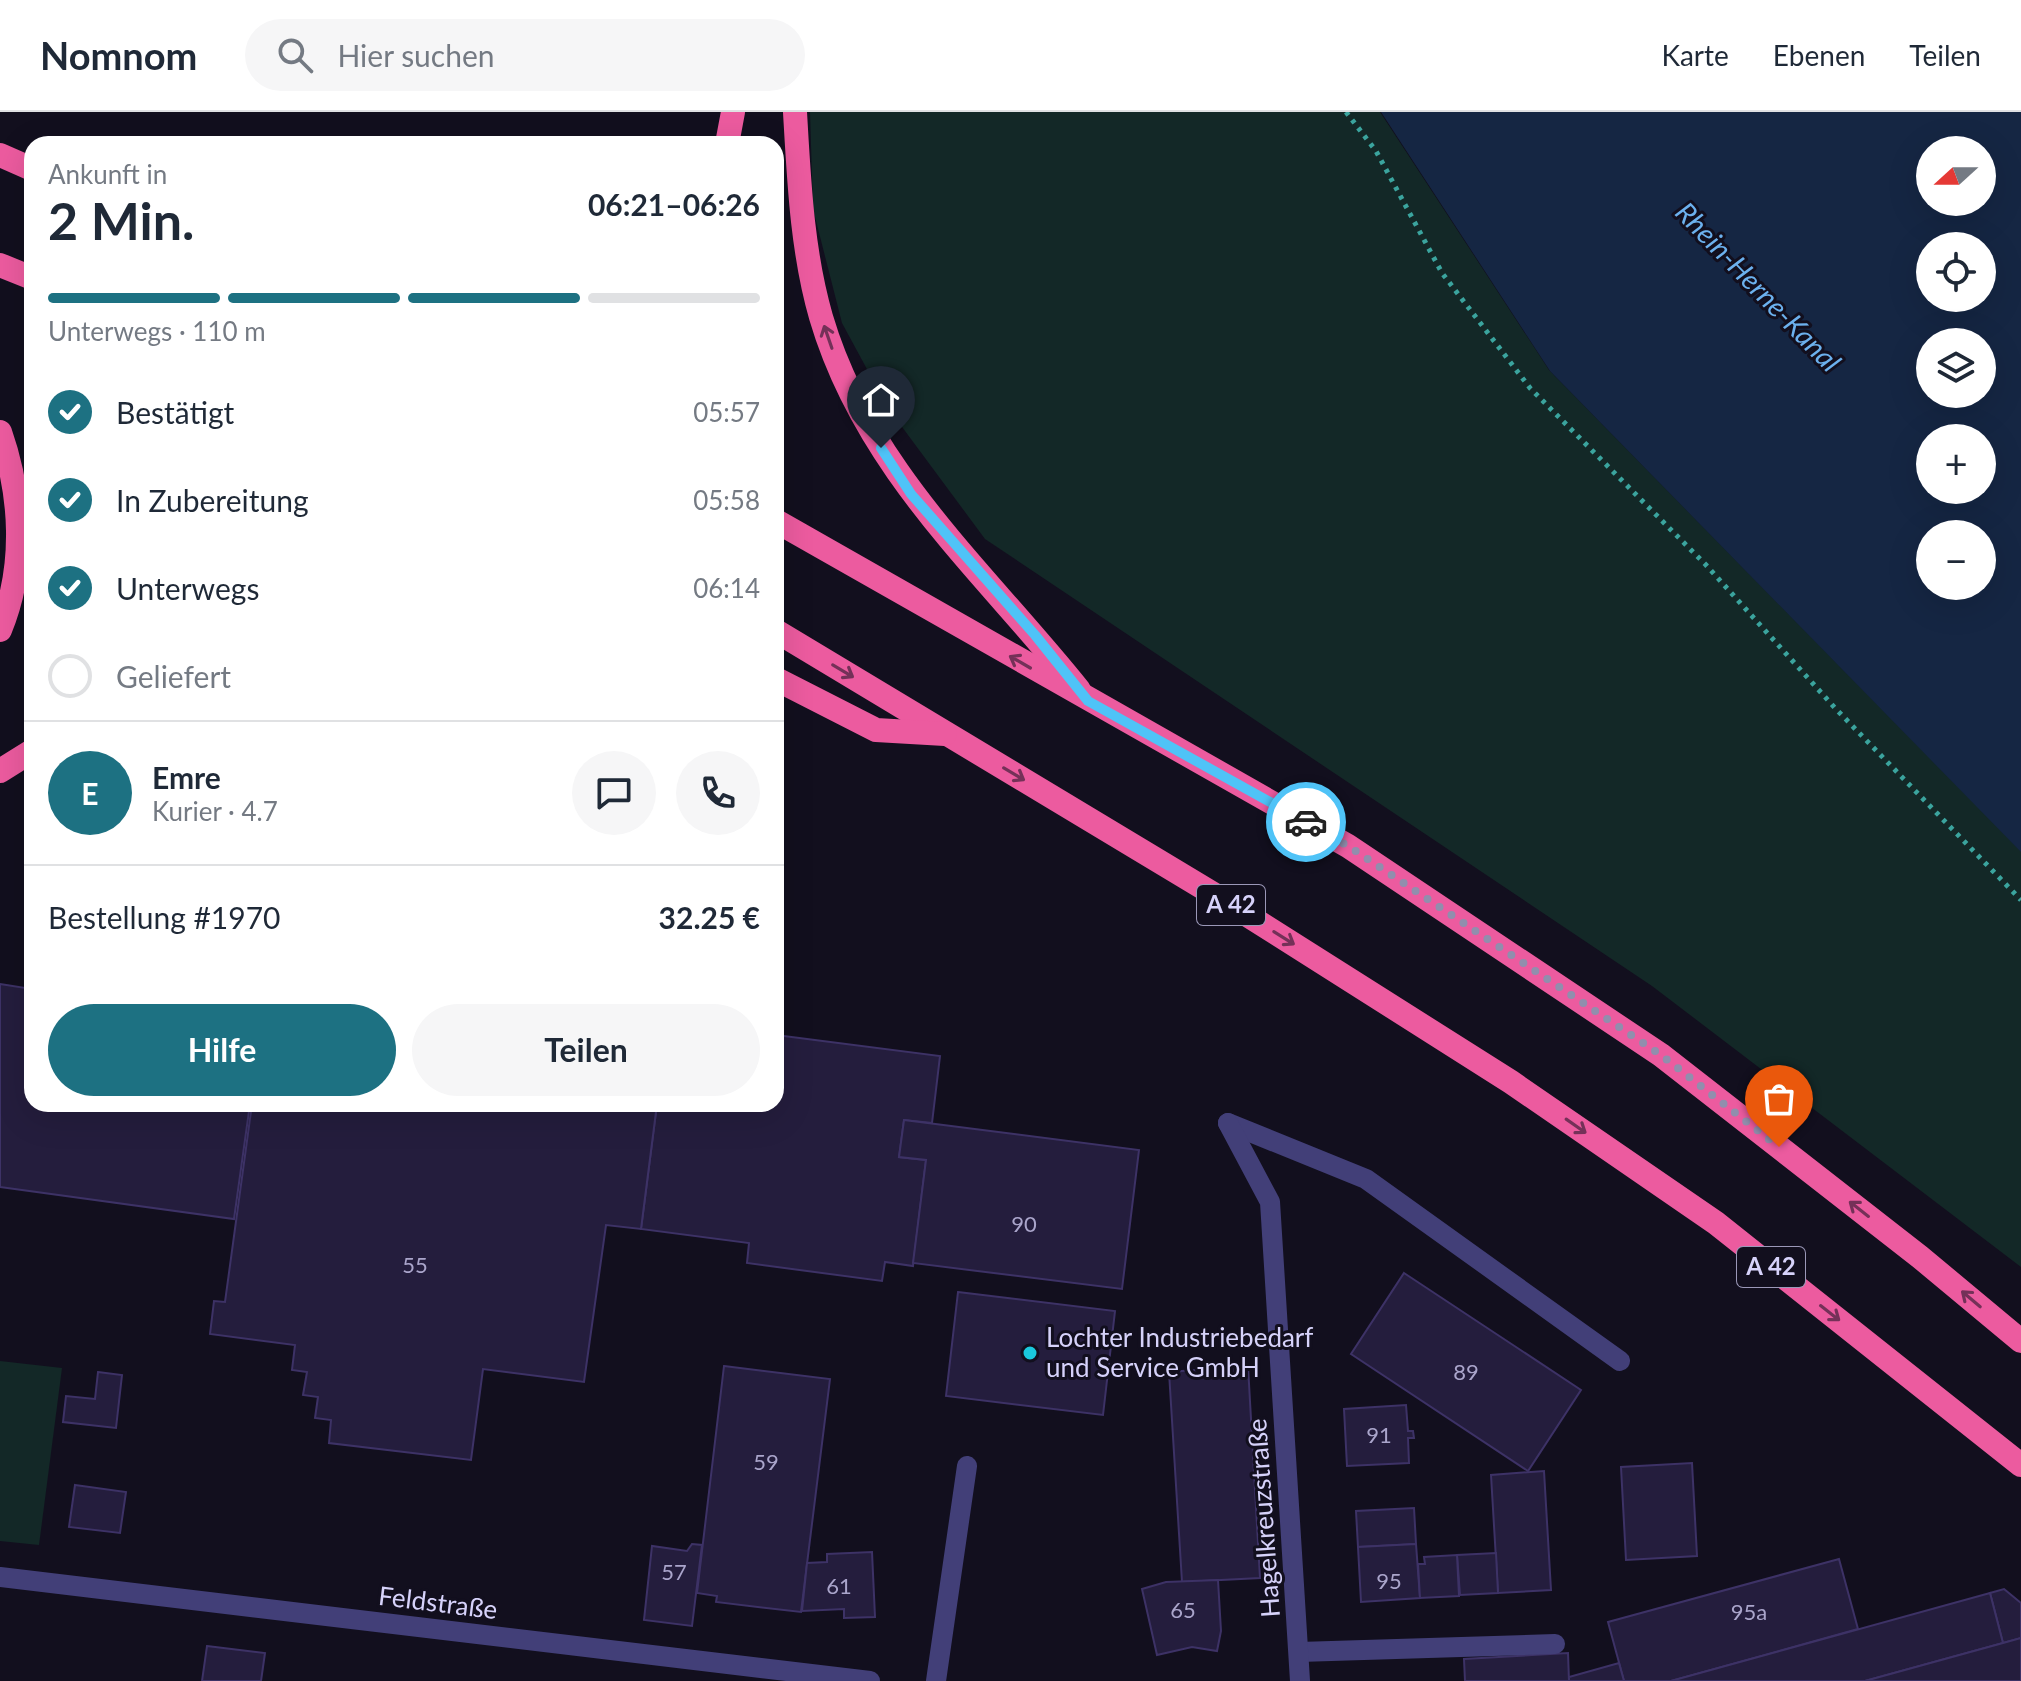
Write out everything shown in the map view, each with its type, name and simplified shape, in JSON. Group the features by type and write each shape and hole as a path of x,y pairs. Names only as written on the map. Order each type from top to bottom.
{"highway":[{"path":"728,136 733,112"},
{"path":"795,112 811,276 821,318 851,395 911,494 1035,635 1088,701"},
{"path":"0,155 24,166"},
{"path":"0,265 24,275"},
{"path":"0,432 17,495 18,538 13,580 0,630"},
{"path":"784,526 1348,846 1661,1055 1908,1248 2021,1341"},
{"name":"A 42","path":"784,636 1230,904 1511,1082 1716,1223 2021,1465"},
{"path":"784,683 876,730 947,734"},
{"path":"0,771 24,756"}],"street":[{"name":"Hagelkreuzstraße","path":"1300,1681 1270,1202 1228,1123 1366,1179 1620,1361"},
{"path":"936,1681 967,1466"},
{"name":"Feldstraße","path":"0,1577 870,1681"},
{"path":"1299,1652 1555,1644"}],"path":[{"path":"1346,112 1376,151 1442,273 1530,388 1706,565 1835,708 2021,900"}],"green space":[{"path":"810,112 1380,112 1549,370 2021,851 2021,1267 1652,986 985,539 888,408 842,323 813,209"},
{"path":"0,1361 62,1368 39,1545 0,1541"}],"water":[{"name":"Rhein-Herne-Kanal","path":"1381,112 2021,112 2021,852 1550,371"}],"building":[{"path":"0,984 24,988 24,1112 249,1112 234,1219 0,1187"},
{"path":"784,1036 940,1056 932,1123 904,1120 899,1157 926,1160 913,1266 885,1262 882,1281 747,1263 749,1243 641,1229 656,1112 784,1112"},
{"path":"251,1112 656,1112 641,1229 606,1225 584,1382 483,1369 471,1460 329,1443 331,1420 315,1418 318,1397 303,1395 307,1372 292,1370 295,1345 210,1334 214,1301 225,1302"},
{"path":"904,1120 1139,1150 1122,1289 913,1263 926,1160 899,1157"},
{"path":"1404,1273 1581,1390 1528,1471 1351,1354"},
{"name":"Lochter Industriebedarf und Service GmbH","path":"958,1292 1115,1311 1103,1415 946,1396"},
{"path":"724,1366 830,1379 801,1612 716,1602 717,1596 697,1593"},
{"path":"1248,1366 1260,1578 1182,1582 1169,1372"},
{"path":"98,1372 122,1375 116,1428 63,1422 66,1396 95,1399"},
{"path":"1406,1405 1408,1431 1413,1431 1414,1438 1408,1438 1409,1463 1347,1466 1344,1409"},
{"path":"1692,1463 1697,1556 1626,1560 1621,1467"},
{"path":"1544,1471 1551,1590 1498,1593 1491,1475"},
{"path":"75,1485 126,1492 120,1533 69,1527"},
{"path":"1414,1508 1416,1544 1358,1547 1356,1511"},
{"path":"692,1544 702,1545 692,1626 644,1620 652,1546 687,1551"},
{"path":"1416,1544 1420,1598 1361,1602 1358,1547"},
{"path":"872,1552 875,1617 844,1618 844,1609 802,1611 807,1563 827,1562 827,1554"},
{"path":"1496,1553 1498,1593 1460,1595 1457,1555"},
{"path":"1457,1555 1459,1596 1420,1598 1418,1564 1425,1564 1424,1557"},
{"path":"1839,1559 1858,1629 1671,1681 1624,1681 1608,1622"},
{"path":"1218,1580 1221,1631 1217,1651 1192,1647 1157,1655 1142,1589 1166,1582"},
{"path":"2004,1589 2021,1603 2021,1638 2003,1643 1990,1593"},
{"path":"1990,1593 2003,1643 1865,1681 1671,1681"},
{"path":"2021,1638 2021,1681 1865,1681 2003,1643"},
{"path":"207,1646 265,1653 261,1681 202,1681"},
{"path":"1568,1653 1569,1681 1465,1681 1464,1659"},
{"path":"1619,1663 1624,1681 1569,1681 1569,1677"}],"way so far":[{"path":"1306,822 1348,846 1661,1055 1779,1147"}],"place":[{"name":"Lochter Industriebedarf und Service GmbH","path":"1030,1353"}],"route":[{"path":"881,448 911,494 1035,635 1088,701 1306,822"}]}
